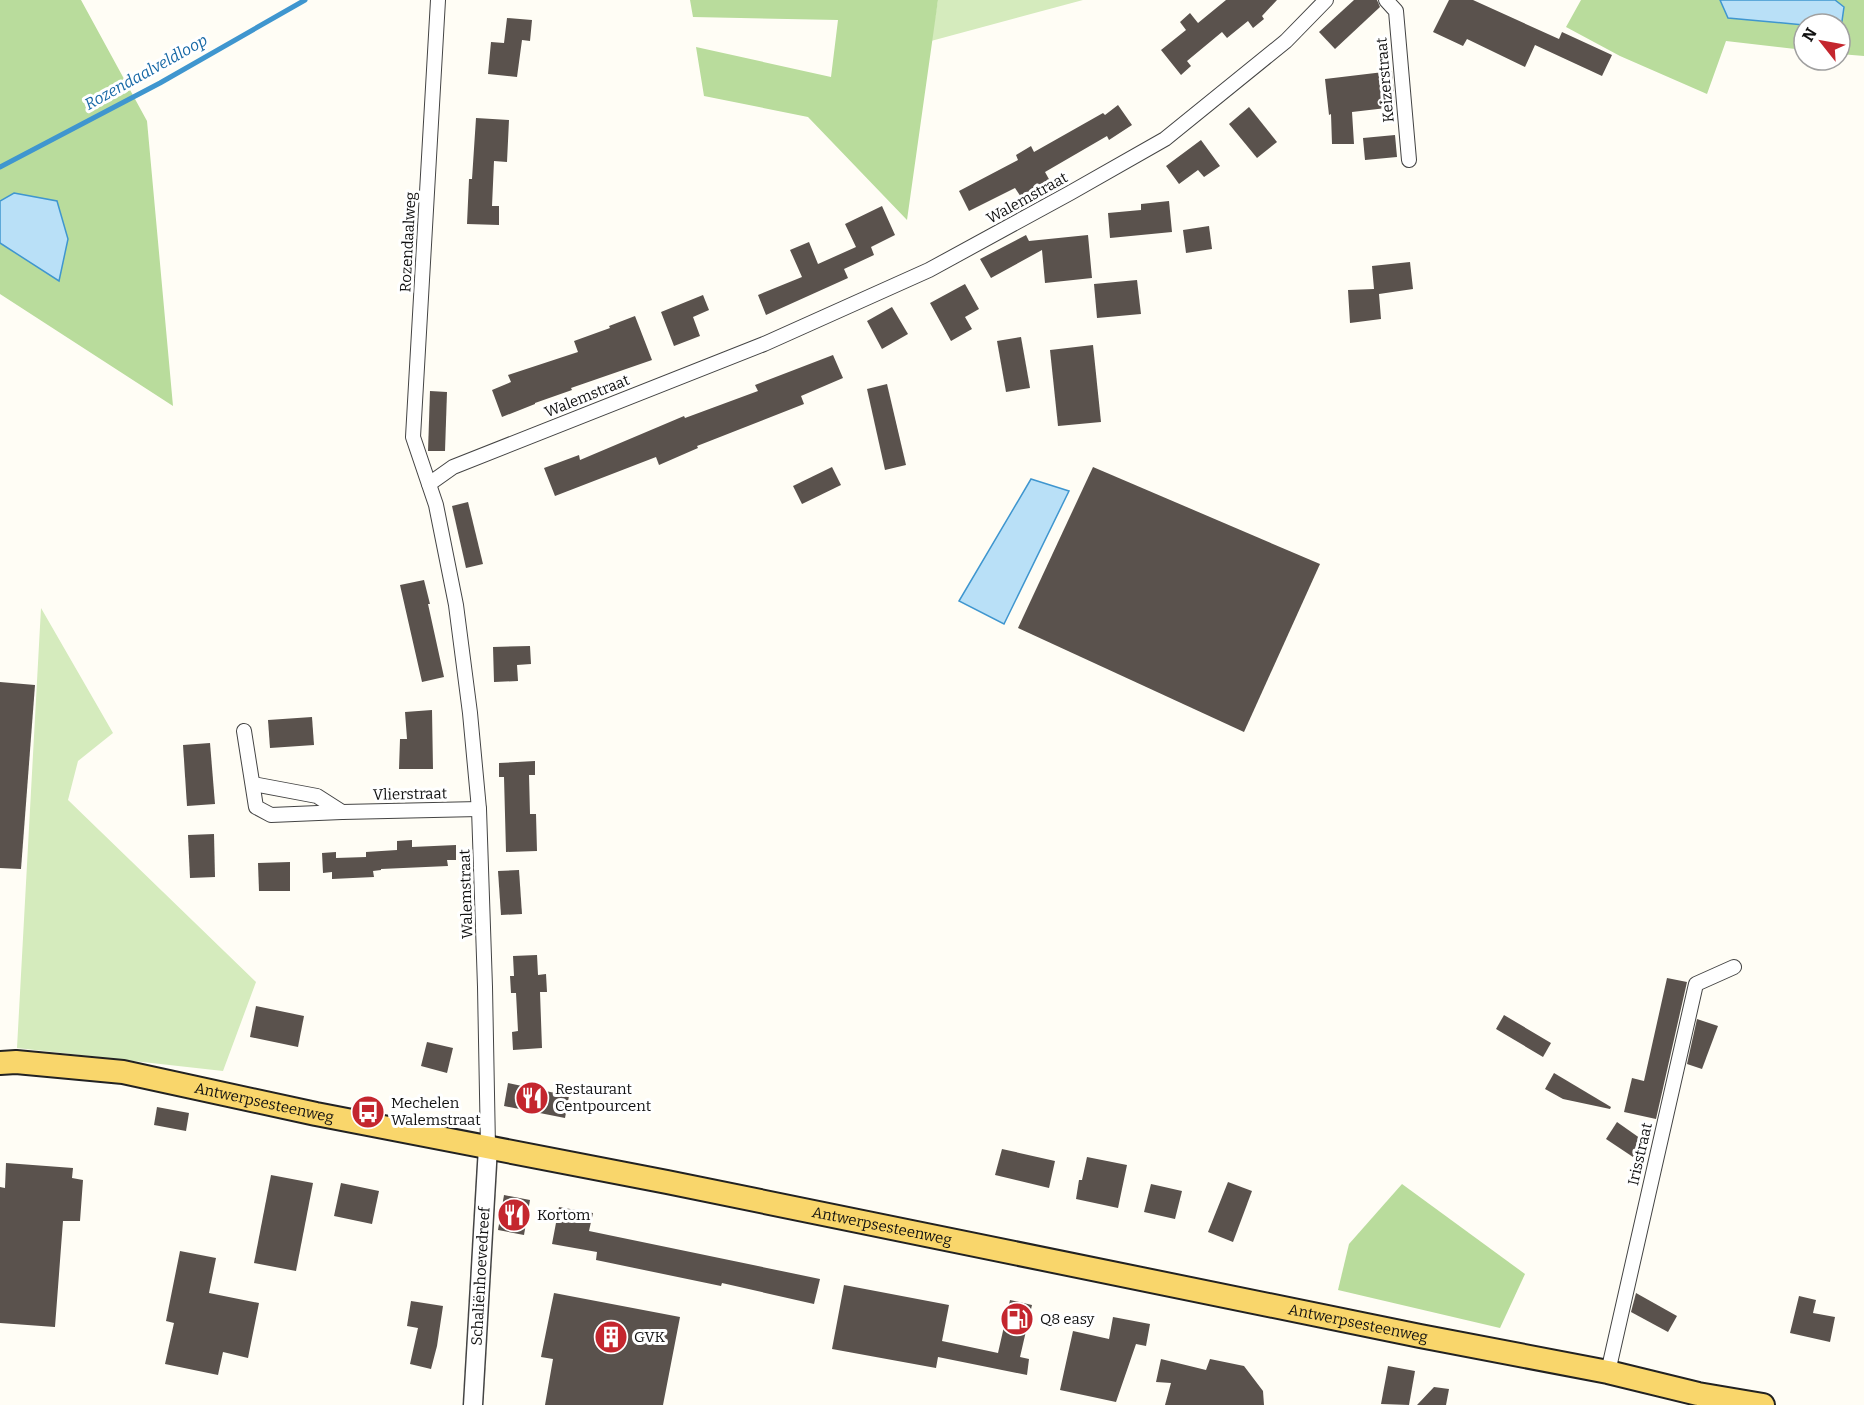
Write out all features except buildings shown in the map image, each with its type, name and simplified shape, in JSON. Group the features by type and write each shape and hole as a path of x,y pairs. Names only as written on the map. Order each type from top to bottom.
{"main road":[{"name":"Antwerpsesteenweg","path":"0,1063 16,1062 123,1072 270,1105 667,1182 1608,1372 1698,1394 1763,1405"}],"street":[{"name":"Rozendaalweg","path":"429,484 413,437 438,0"},
{"name":"Walemstraat","path":"488,1147 479,809 470,713 456,605 436,505 429,484 453,467 764,344 930,270 1165,139 1286,41 1326,0"},
{"name":"Keizerstraat","path":"1386,0 1396,11 1409,160"},
{"name":"Vlierstraat","path":"244,731 256,807 271,816 479,809"},
{"path":"253,784 317,796 342,812"},
{"name":"Irisstraat","path":"1608,1372 1696,984 1734,967"},
{"name":"Schaliënhoevedreef","path":"473,1405 488,1147"}],"green space":[{"path":"0,0 81,0 147,121 173,406 0,294 0,243 58,280 14,193 0,201"},
{"path":"690,0 938,0 907,220 808,117 704,96 696,47 831,77 838,20 693,17"},
{"path":"938,0 1083,0 931,41"},
{"path":"1581,0 1864,0 1864,56 1852,55 1852,12 1792,12 1792,49 1726,41 1707,94 1620,56 1566,27"},
{"path":"41,608 113,733 78,761 68,800 256,982 223,1071 17,1048"},
{"path":"1402,1184 1525,1274 1500,1328 1338,1290 1349,1244"}],"water":[{"path":"1720,0 1835,0 1844,7 1843,12 1792,12 1792,24 1728,18"},
{"path":"14,193 57,201 68,239 59,281 0,243 0,201"},
{"path":"1031,479 1069,491 1004,624 959,601"}],"waterway":[{"name":"Rozendaalveldloop","path":"0,167 160,83 305,0"}],"place":[{"name":"Restaurant Centpourcent","path":"532,1098"},
{"name":"Mechelen Walemstraat","path":"368,1112"},
{"name":"Kortom","path":"514,1215"},
{"name":"Q8 easy","path":"1017,1319"},
{"name":"GVK","path":"611,1337"}]}
